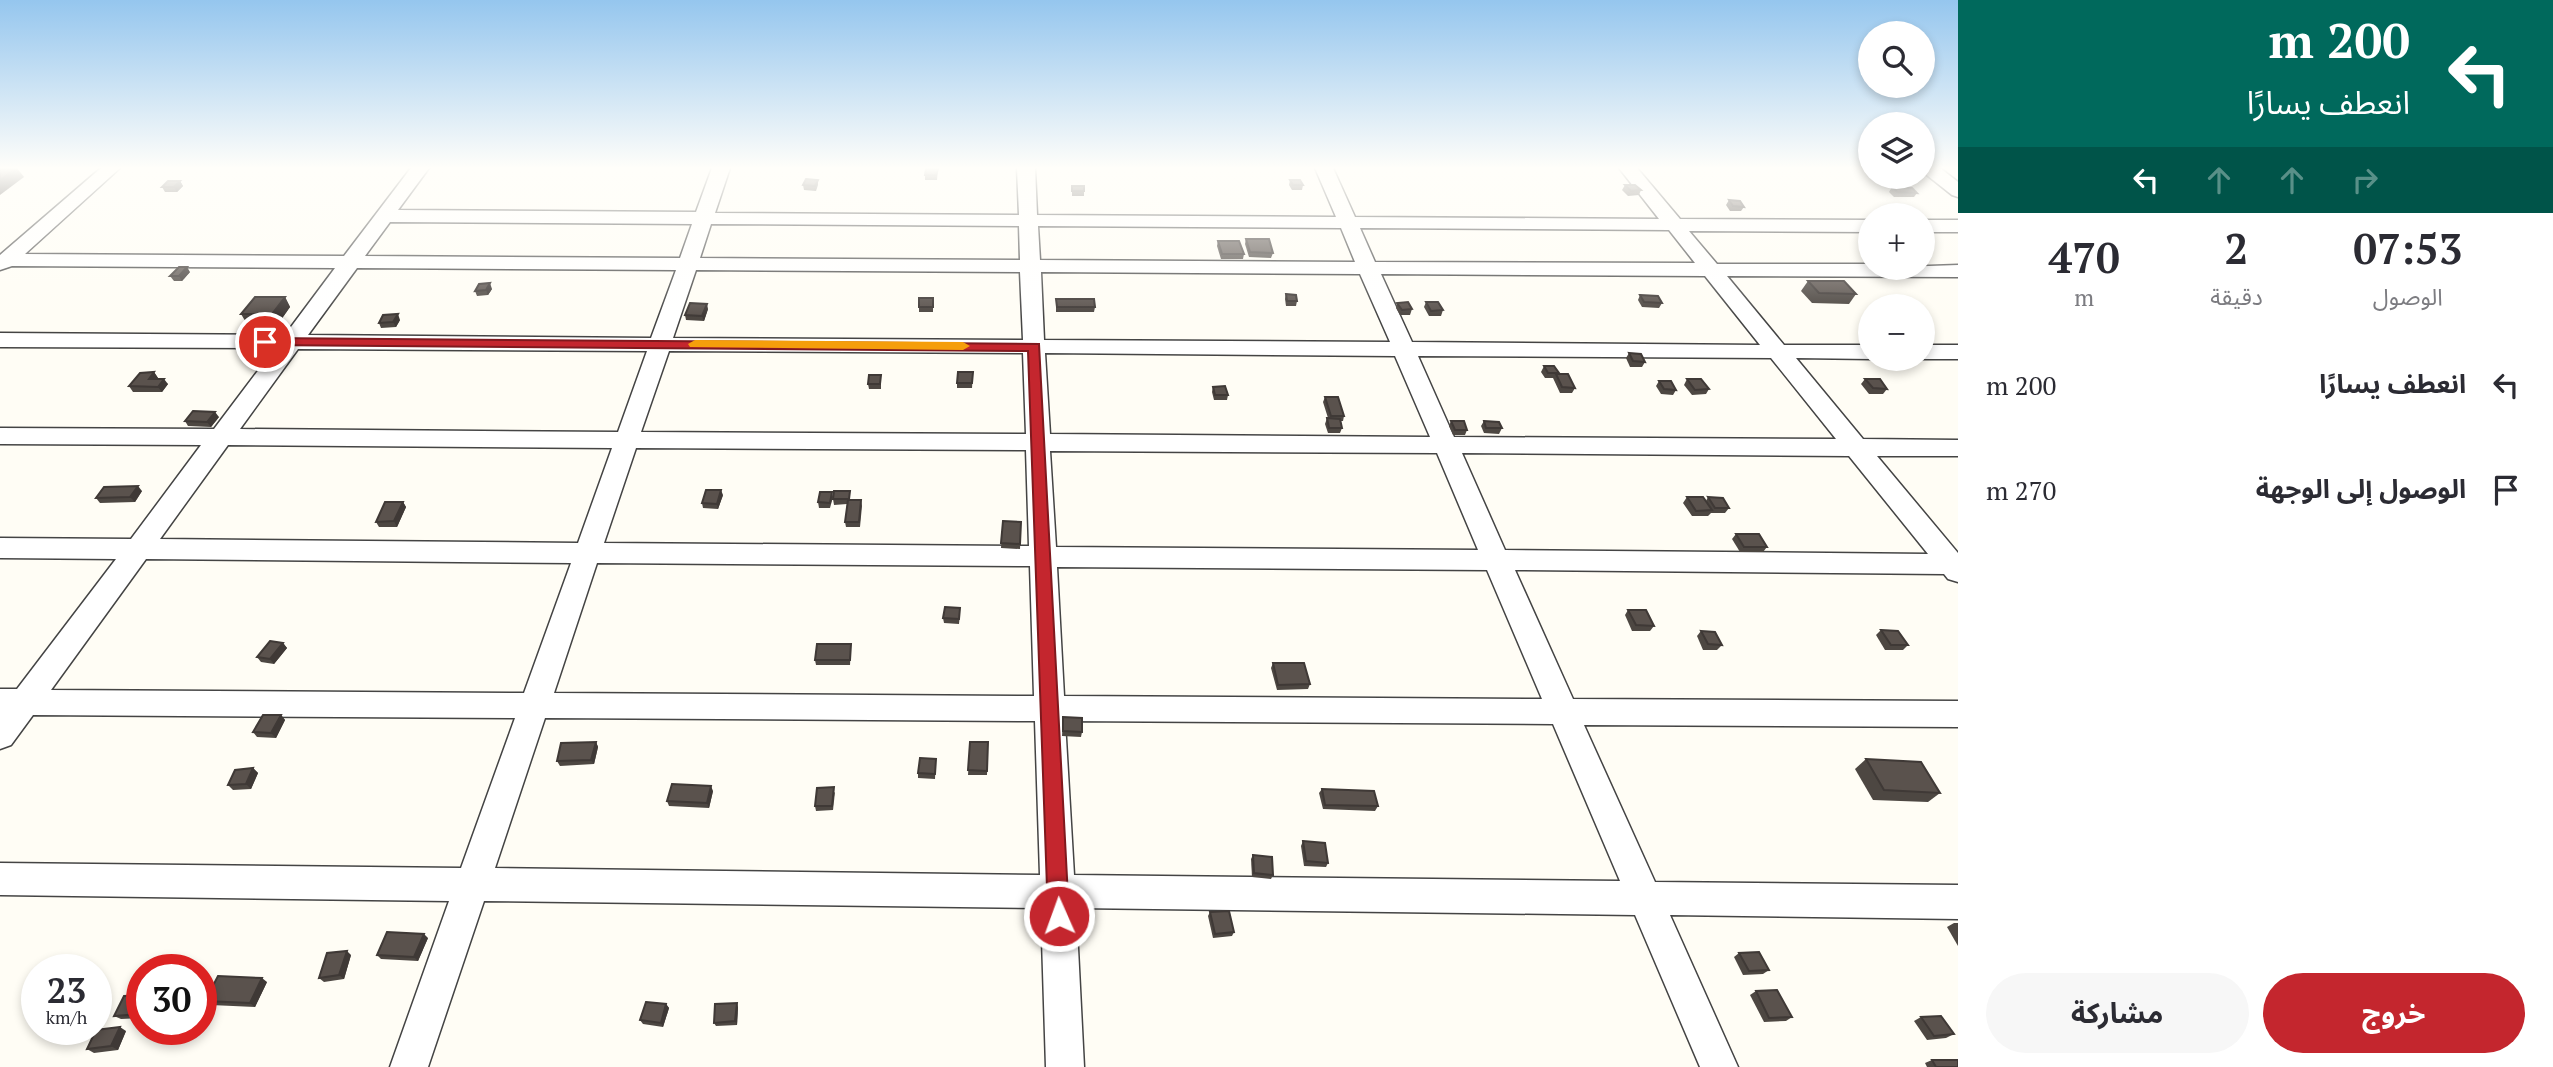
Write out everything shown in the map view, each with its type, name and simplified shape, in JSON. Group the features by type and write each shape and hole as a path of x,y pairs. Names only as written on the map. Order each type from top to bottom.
{"street":[{"path":"4,263 54,218"},
{"path":"0,736 12,702 138,549 383,218"},
{"path":"671,218 1858,226"},
{"path":"409,1067 704,218"},
{"path":"1346,218 1719,1067"},
{"path":"1669,218 1956,567"},
{"path":"1029,220 1065,1067"},
{"path":"1935,226 1958,226"},
{"path":"4,263 351,262 1958,271"},
{"path":"0,340 1858,352"},
{"path":"1935,352 1958,352"},
{"path":"0,436 1958,448"},
{"path":"0,548 1497,560 1956,567"},
{"path":"12,702 1958,714"},
{"path":"0,879 1958,902"}],"building":[{"path":"1246,239 1269,239 1273,253 1250,252"},
{"path":"1218,241 1239,241 1244,254 1222,254"},
{"path":"179,267 187,267 179,276 170,276"},
{"path":"1808,281 1844,281 1856,294 1819,293"},
{"path":"490,283 486,290 475,291 479,284"},
{"path":"1286,294 1296,295 1297,301 1287,301"},
{"path":"1640,295 1658,296 1662,303 1644,302"},
{"path":"255,297 285,297 272,314 241,314"},
{"path":"919,298 933,298 933,307 919,307"},
{"path":"1056,299 1094,299 1095,307 1057,307"},
{"path":"1408,302 1412,309 1402,310 1397,303"},
{"path":"1426,302 1438,302 1443,310 1431,311"},
{"path":"690,303 707,304 702,316 685,315"},
{"path":"398,314 393,322 379,323 383,315"},
{"path":"1629,353 1641,354 1645,362 1633,361"},
{"path":"1544,366 1554,366 1559,373 1548,373"},
{"path":"154,372 149,379 164,379 158,387 129,386 140,373"},
{"path":"958,372 973,372 972,383 957,383"},
{"path":"1556,374 1568,374 1575,388 1562,387"},
{"path":"869,375 881,375 880,384 868,384"},
{"path":"1687,379 1701,379 1709,389 1695,390"},
{"path":"1865,379 1880,379 1887,389 1873,388"},
{"path":"1659,381 1671,381 1676,390 1664,389"},
{"path":"1225,386 1228,395 1215,395 1213,387"},
{"path":"1325,397 1338,397 1344,416 1331,416"},
{"path":"193,411 215,412 207,422 185,421"},
{"path":"1327,418 1340,419 1342,428 1329,428"},
{"path":"1451,421 1464,421 1467,430 1455,430"},
{"path":"1484,421 1499,422 1502,428 1486,428"},
{"path":"138,486 130,497 96,498 104,487"},
{"path":"706,490 721,490 717,504 702,503"},
{"path":"834,491 850,491 849,499 833,499"},
{"path":"820,492 832,492 830,503 818,502"},
{"path":"1687,497 1703,497 1712,510 1696,511"},
{"path":"1708,497 1723,498 1729,508 1715,508"},
{"path":"848,500 861,500 859,522 845,522"},
{"path":"385,502 403,502 394,521 376,522"},
{"path":"1003,521 1021,522 1020,544 1001,543"},
{"path":"1736,534 1759,534 1767,547 1744,547"},
{"path":"945,607 960,608 959,619 943,618"},
{"path":"1628,610 1646,610 1654,626 1636,625"},
{"path":"1881,630 1898,631 1908,645 1891,645"},
{"path":"1701,631 1715,632 1722,645 1708,644"},
{"path":"270,641 283,643 270,659 257,657"},
{"path":"817,644 851,644 850,660 815,660"},
{"path":"1273,663 1304,663 1310,684 1278,685"},
{"path":"263,715 281,715 271,733 253,732"},
{"path":"1063,717 1082,718 1082,732 1063,731"},
{"path":"596,742 591,760 557,761 561,743"},
{"path":"970,742 988,742 987,771 968,770"},
{"path":"920,758 936,759 935,774 918,773"},
{"path":"1866,759 1921,762 1940,793 1884,790"},
{"path":"253,768 246,784 228,785 235,770"},
{"path":"672,784 711,786 707,803 667,801"},
{"path":"834,787 832,806 815,806 817,788"},
{"path":"1322,789 1374,791 1378,806 1325,805"},
{"path":"1303,841 1325,843 1328,863 1306,861"},
{"path":"1253,855 1272,857 1273,875 1254,873"},
{"path":"1229,911 1234,932 1215,934 1210,912"},
{"path":"387,932 424,934 414,957 377,955"},
{"path":"347,951 339,975 319,978 327,953"},
{"path":"1759,952 1769,970 1749,971 1739,953"},
{"path":"217,978 262,978 250,1003 217,1002"},
{"path":"1777,990 1792,1017 1769,1018 1756,991"},
{"path":"124,996 126,1015 114,1016"},
{"path":"646,1002 666,1004 661,1023 640,1020"},
{"path":"737,1003 735,1021 714,1023 715,1004"},
{"path":"1941,1016 1954,1034 1934,1036 1921,1017"},
{"path":"120,1027 112,1044 112,1028"},
{"path":"89,1045 111,1045 111,1046 87,1049"},
{"path":"1932,1060 1958,1060 1958,1067 1936,1067"}],"slow traffic":[{"path":"695,344 963,346"}],"route":[{"path":"265,342 1034,346 1059,916"}]}
